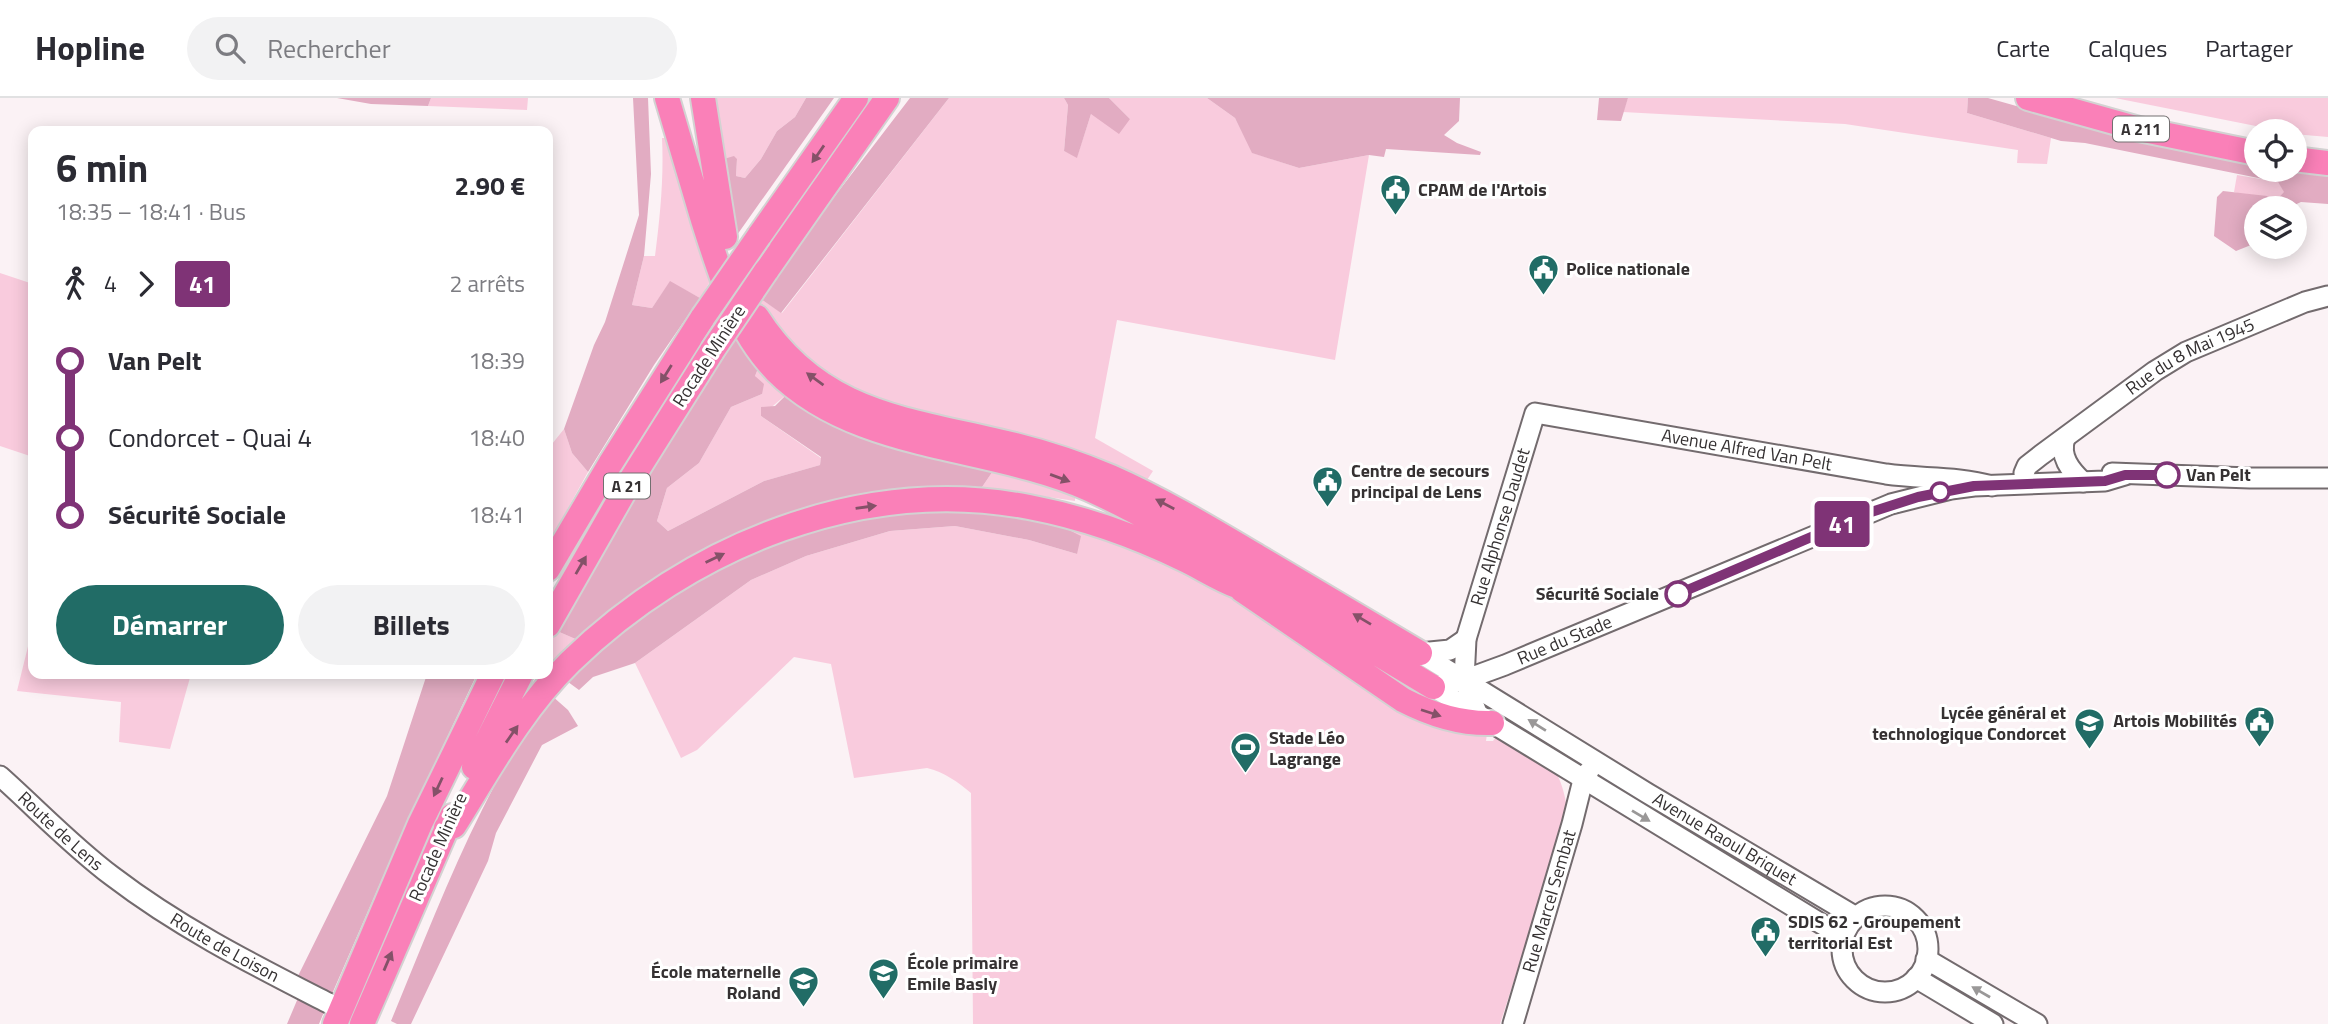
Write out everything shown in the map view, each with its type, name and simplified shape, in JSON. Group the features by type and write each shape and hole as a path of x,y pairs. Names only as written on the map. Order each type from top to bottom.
{"highway":[{"path":"667,98 732,302 757,346 775,369 797,389 833,412 887,434 1036,470 1086,488 1148,517 1433,687"},
{"path":"684,98 742,290 771,338 811,377 843,398 893,418 1016,445 1110,477 1164,503 1420,653"},
{"path":"703,98 725,237"},
{"name":"Rocade Minière","path":"553,561 703,317 856,98"},
{"name":"Rocade Minière","path":"553,616 629,482 712,351 882,106 889,113 901,98"},
{"name":"A 211","path":"2028,98 2139,129 2244,151"},
{"name":"A 211","path":"2082,98 2244,135"},
{"path":"2307,147 2328,149"},
{"path":"2307,161 2328,163"},
{"path":"446,828 454,827 501,750 536,700 569,663 656,593 701,565 759,537 799,522 853,509 909,501 959,499 1028,506 1118,532 1185,559 1237,586"},
{"path":"1148,517 1168,537 1223,573 1237,586 1377,684 1426,712 1479,724 1485,719"},
{"name":"Rocade Minière","path":"332,1014 491,679"},
{"name":"Rocade Minière","path":"362,1024 446,828 520,679"},
{"path":"1377,684 1396,688 1433,687"}],"main road":[{"name":"Rue du 8 Mai 1945","path":"2024,474 2031,462 2155,371 2186,352 2323,297"},
{"name":"Avenue Alfred Van Pelt","path":"1535,413 1886,474 1961,478 1992,486"},
{"name":"Rue Alphonse Daudet","path":"1464,680 1466,639 1535,413"},
{"path":"2065,438 2062,447 2067,464 2078,477"},
{"name":"Avenue Alfred Van Pelt","path":"1936,492 2078,477 2098,472 2125,475 2328,478"},
{"path":"1886,474 1894,485 1891,504"},
{"name":"Avenue Alfred Van Pelt","path":"1961,478 1970,474 2078,477"},
{"path":"1891,504 1909,477"},
{"name":"Rue du Stade","path":"1433,687 1464,680 1696,587 1891,504 1936,492"},
{"path":"1420,653 1450,650 1466,639"},
{"name":"Avenue Raoul Briquet","path":"1420,653 1856,917"},
{"path":"1464,680 1485,719"},
{"name":"Avenue Raoul Briquet","path":"1433,687 1843,937"},
{"path":"1583,780 1595,761"},
{"name":"Route de Lens","path":"0,776 100,867 123,884"},
{"name":"Rue Marcel Sembat","path":"1513,1024 1583,780"},
{"name":"Route de Loison","path":"123,884 208,941 332,1014"},
{"path":"1885,906 1907,913 1923,930 1928,949 1926,959 1909,985 1891,992 1869,989 1860,984 1845,967 1843,937 1856,917 1864,911 1885,906"},
{"path":"1926,959 2036,1024"},
{"path":"1916,978 1993,1024"}],"shaded area":[{"path":"337,98 431,98 428,106 371,104"},
{"path":"431,98 528,98 527,110 428,106"},
{"path":"633,98 648,98 651,174 644,256 632,305 652,308 670,281 700,298 654,365 588,472 572,453 564,429 605,322 639,215"},
{"path":"710,98 806,98 795,117 777,131 761,159 745,178 736,176 737,159 717,161"},
{"path":"806,98 834,98 737,235 717,161 734,156 737,159 736,176 745,178 761,159 777,131 795,117"},
{"path":"910,98 949,98 781,313 761,299 831,201"},
{"path":"949,98 1064,98 1068,105 1064,151 1077,157 1091,114 1130,119 1109,98 1207,98 1235,118 1253,153 1299,168 1369,155 1335,360 1117,320 1095,438 1153,471 1145,483 861,399 802,359 756,306 761,299 782,313"},
{"path":"1064,98 1109,98 1130,119 1119,134 1091,114 1077,158 1064,151 1068,105"},
{"path":"1207,98 1460,98 1459,121 1444,135 1481,152 1480,155 1386,149 1384,157 1369,155 1299,168 1252,153 1235,118"},
{"path":"1599,98 1628,98 1621,121 1597,120"},
{"path":"1628,98 1968,98 1967,113 2051,138 2047,164 2017,163 2018,150 1845,124 1623,112"},
{"path":"1968,98 1988,98 2155,143 2244,162 2244,175 2085,143 2061,141 1967,113"},
{"path":"2115,98 2328,98 2328,137 2307,135 2307,119 2244,119 2244,124"},
{"path":"662,138 666,138 711,280 700,298 670,282 652,308 632,305 644,256 655,256 661,197"},
{"path":"2307,172 2328,175 2328,204 2307,202 2307,196 2280,196 2284,192 2278,182 2307,182"},
{"path":"2237,175 2244,176 2244,182 2278,182 2285,192 2281,196 2247,196 2234,192"},
{"path":"2223,191 2267,196 2244,196 2244,248 2236,251 2214,236 2217,197"},
{"path":"0,273 28,282 28,455 0,446"},
{"path":"736,336 759,366 755,376 764,384 762,394 731,407 699,463 667,488 657,521 668,531 764,481 820,465 821,457 761,416 761,407 775,406 787,394 995,468 980,490 942,487 854,500 580,641 557,631 680,420"},
{"path":"759,366 787,394 761,416 821,458 820,465 764,481 668,531 657,521 667,488 699,463 731,407 762,394 755,376"},
{"path":"564,429 572,453 588,472 553,535 553,443"},
{"path":"995,468 1038,481 1075,498 1075,501 980,490"},
{"path":"909,509 995,509 1065,522 1069,530 1081,536 1077,554 1029,540 955,526 890,531 806,556 751,580 635,663 593,677 579,690 564,679 618,630 707,571 803,527"},
{"name":"Stade Léo Lagrange","path":"1065,522 1165,554 1487,734 1486,741 1493,741 1496,737 1502,739 1554,771 1565,797 1568,813 1500,1024 973,1024 971,793 950,778 927,768 854,778 831,664 794,657 697,750 681,758 635,663 751,580 806,556 890,531 955,526 1029,540 1077,554"},
{"path":"557,631 580,641 553,665 553,639"},
{"path":"28,646 28,679 190,679 170,749 119,742 121,702 17,691"},
{"path":"425,679 475,679 402,833 332,994 298,976 387,796"},
{"path":"551,695 568,710 578,726 542,745 496,833 488,861 411,1024 397,1024 391,1021 470,836 506,765"},
{"path":"298,998 324,1012 319,1024 287,1024"}],"bus line":[{"name":"41","path":"1678,594 1865,514 1936,492 1974,486 2105,481 2125,475 2167,475"}],"place":[{"name":"CPAM de l'Artois","path":"1395,217"},
{"name":"Police nationale","path":"1543,296"},
{"name":"Van Pelt","path":"2167,475"},
{"name":"Centre de secours principal de Lens","path":"1328,508"},
{"name":"Sécurité Sociale","path":"1678,594"},
{"name":"Artois Mobilités","path":"2260,748"},
{"name":"Lycée général et technologique Condorcet","path":"2089,750"},
{"name":"Stade Léo Lagrange","path":"1246,775"},
{"name":"SDIS 62 - Groupement territorial Est","path":"1765,959"},
{"name":"École primaire Emile Basly","path":"884,1000"},
{"name":"École maternelle Roland","path":"804,1009"}]}
